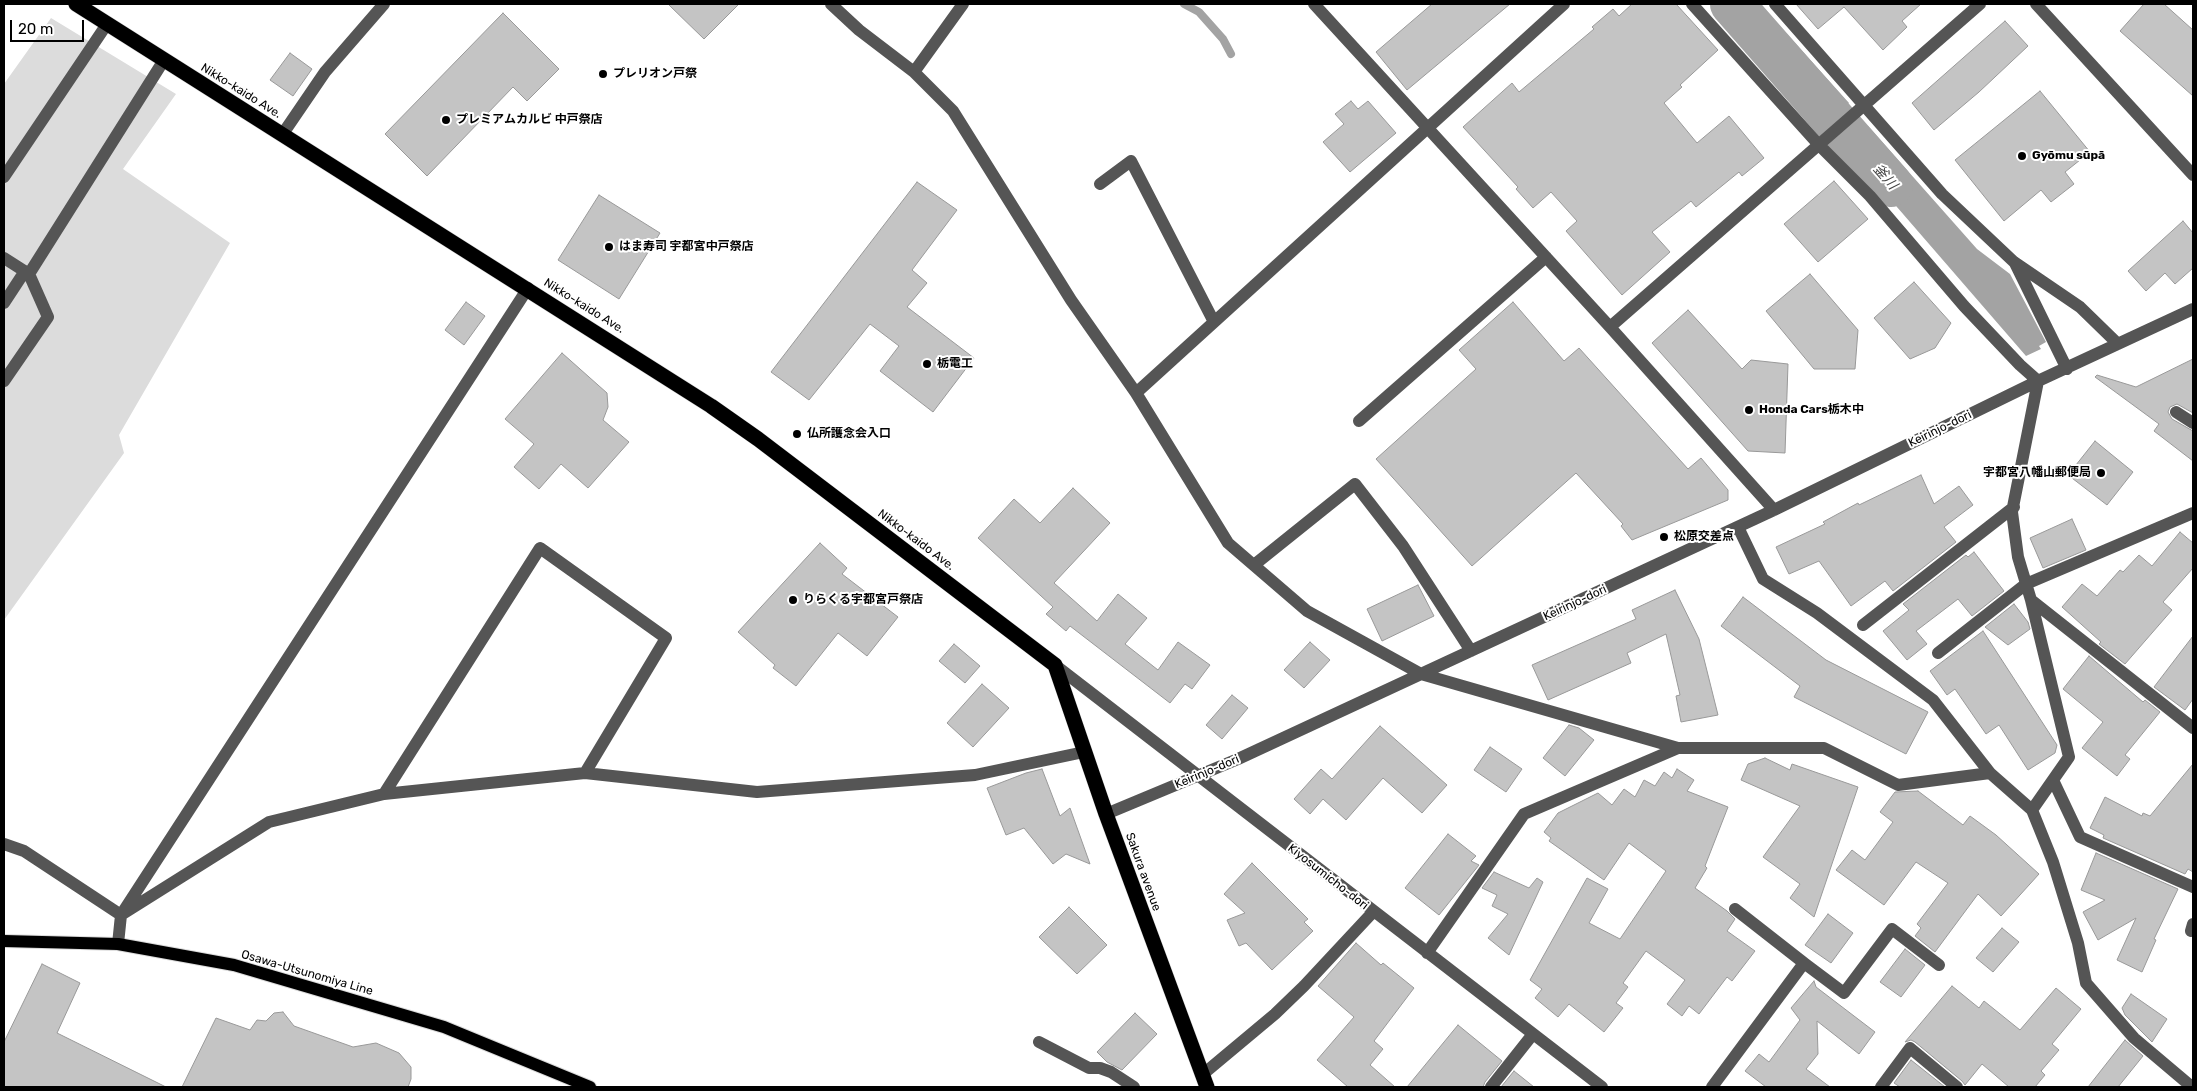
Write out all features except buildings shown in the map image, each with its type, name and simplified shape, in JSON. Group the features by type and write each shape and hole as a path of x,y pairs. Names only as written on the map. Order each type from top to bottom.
{"highway":[{"name":"Nikko-kaido Ave.","path":"76,4 672,380 758,439 1055,666"},
{"name":"Sakura avenue","path":"1055,666 1106,814 1205,1081"}],"main road":[{"name":"Osawa-Utsunomiya Line","path":"4,941 118,944 234,965 444,1027 590,1087"}],"street":[{"path":"282,134 325,72 384,4"},
{"path":"831,4 859,30 914,72 953,111 1071,300 1136,394 1228,543 1307,611 1421,674 1678,748 1824,748 1898,785 1990,773"},
{"path":"914,72 963,4"},
{"path":"1314,4 1610,327 1774,510"},
{"path":"1544,4 1553,14"},
{"path":"1136,394 1564,4"},
{"path":"1692,4 1824,142 1964,306 2038,382 2014,507 2018,557 2031,600 2069,757 2032,810"},
{"path":"1775,4 1861,109 1942,194 2014,262 2080,307 2118,344"},
{"path":"1610,327 1980,4"},
{"path":"2036,4 2193,175"},
{"path":"4,177 107,24"},
{"path":"4,303 27,273 164,60"},
{"path":"1100,184 1131,161 1214,322"},
{"path":"1359,421 1546,257"},
{"path":"4,258 27,273 48,317 4,381"},
{"path":"2014,262 2067,369 2193,309"},
{"path":"118,944 121,915 528,288"},
{"name":"Keirinjo-dori","path":"1106,814 1199,777 1738,527 2067,369"},
{"path":"2176,412 2193,423"},
{"path":"1254,565 1355,484 1403,546 1471,651"},
{"path":"1863,625 2014,507"},
{"path":"1938,653 2026,584 2193,513"},
{"path":"1738,527 1763,579 1816,613 1933,700 1990,773 2032,810 2053,862 2078,943 2086,983 2134,1038 2192,1087"},
{"path":"384,794 540,548 666,638 584,773"},
{"path":"2031,600 2193,728"},
{"name":"Kiyosumicho-dori","path":"1055,666 1372,912 1602,1087"},
{"path":"1427,953 1524,814 1678,748"},
{"path":"121,915 269,822 384,794 584,773 757,792 975,775 1084,752"},
{"path":"2053,780 2080,837 2193,887"},
{"path":"4,844 24,851 121,915"},
{"path":"1735,909 1844,994 1892,929 1939,965"},
{"path":"1205,1081 1281,1008 1372,912"},
{"path":"1712,1087 1804,963"},
{"path":"1491,1087 1533,1034"},
{"path":"1039,1042 1089,1068 1100,1068 1111,1072 1134,1087"},
{"path":"1881,1087 1910,1048 1957,1087"}],"shaded area":[{"path":"51,18 176,94 123,169 230,243 119,435 124,453 4,620 4,84"}],"water":[{"path":"1720,4 1760,4 1849,103 1825,123"},
{"path":"1868,126 1977,249 2010,274 2046,342 2039,346 2041,349 2026,356 1845,147"}],"waterway":[{"path":"1184,4 1199,12 1223,39 1231,54"},
{"name":"釜川","path":"1732,4 1891,185"}],"place":[{"name":"プレリオン戸祭","path":"603,74"},
{"name":"プレミアムカルビ 中戸祭店","path":"446,120"},
{"name":"Gyōmu sūpā","path":"2022,156"},
{"name":"はま寿司 宇都宮中戸祭店","path":"609,247"},
{"name":"栃電工","path":"927,364"},
{"name":"Honda Cars栃木中","path":"1749,410"},
{"name":"仏所護念会入口","path":"797,434"},
{"name":"宇都宮八幡山郵便局","path":"2101,473"},
{"name":"松原交差点","path":"1664,537"},
{"name":"りらくる宇都宮戸祭店","path":"793,600"}]}
